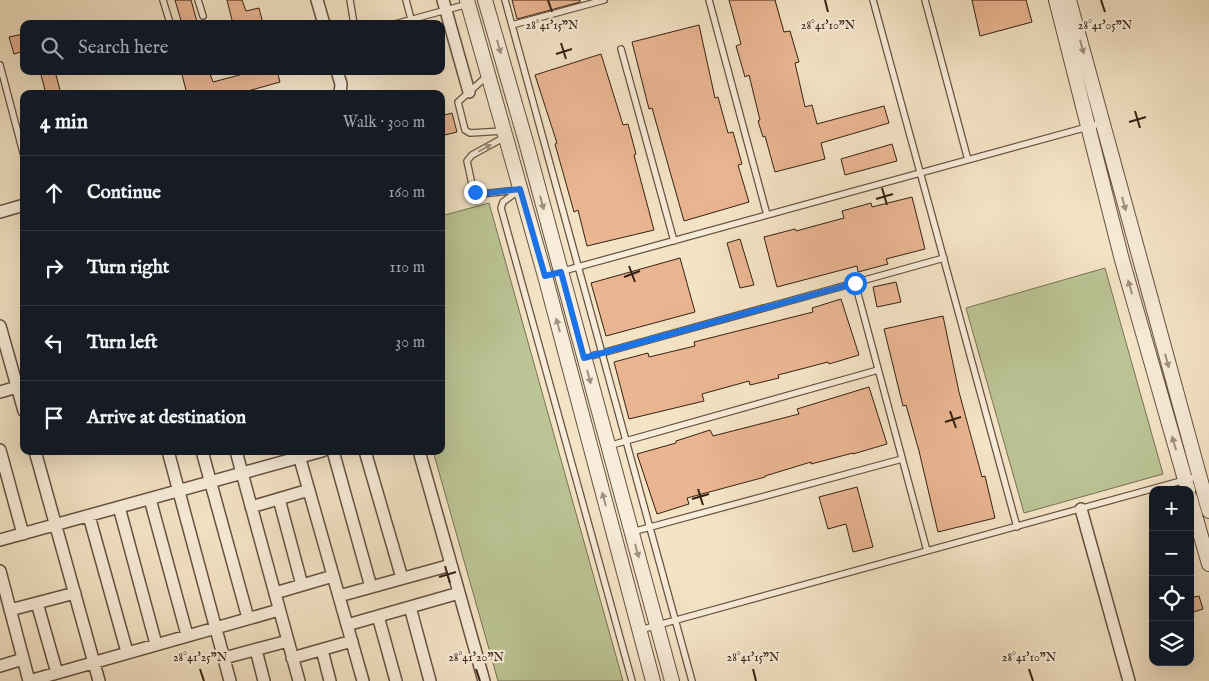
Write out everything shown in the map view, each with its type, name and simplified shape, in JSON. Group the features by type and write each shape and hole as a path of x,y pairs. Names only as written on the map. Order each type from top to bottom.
{"street":[{"path":"317,0 323,20"},
{"path":"485,0 672,681"},
{"path":"1056,0 1122,260 1186,485"},
{"path":"1069,0 1209,511"},
{"path":"468,2 545,276 653,681"},
{"path":"444,5 469,92"},
{"path":"338,75 340,90"},
{"path":"0,212 20,206"},
{"path":"0,326 5,362 20,397"},
{"path":"0,392 17,387"},
{"path":"0,450 23,534"},
{"path":"36,455 99,681"},
{"path":"169,455 230,681"},
{"path":"203,455 248,618"},
{"path":"237,455 299,681"},
{"path":"0,540 242,474 296,455"},
{"path":"299,455 363,681"},
{"path":"335,455 371,587"},
{"path":"366,455 402,578"},
{"path":"420,455 484,681"},
{"path":"251,507 309,490"},
{"path":"279,498 302,585"},
{"path":"150,499 187,635"},
{"path":"119,508 156,644"},
{"path":"1081,509 1129,681"},
{"path":"1194,512 1209,564"},
{"path":"89,516 126,652"},
{"path":"338,596 451,565"},
{"path":"0,573 29,681 279,610"},
{"path":"275,593 333,576"},
{"path":"10,610 75,593"},
{"path":"347,625 459,593"},
{"path":"37,603 57,672"},
{"path":"410,607 430,681"},
{"path":"378,616 396,681"},
{"path":"224,658 288,641"},
{"path":"292,658 352,641"},
{"path":"256,650 264,681"},
{"path":"322,650 330,681"},
{"path":"0,666 23,659"}],"lane":[{"path":"163,0 169,20"},
{"path":"198,0 202,16"},
{"path":"350,0 353,20"},
{"path":"406,0 411,19"},
{"path":"505,0 692,681"},
{"path":"512,25 604,0"},
{"path":"709,0 767,215"},
{"path":"873,0 1016,526"},
{"path":"925,0 968,160"},
{"path":"408,20 444,5 468,2"},
{"path":"621,49 674,241"},
{"path":"0,65 20,141"},
{"path":"488,76 460,99 458,105 467,133 504,134"},
{"path":"545,276 1102,123"},
{"path":"504,134 466,161 473,189 481,194 520,189"},
{"path":"520,189 503,202 501,208 632,681"},
{"path":"584,358 944,258"},
{"path":"855,283 927,551"},
{"path":"608,446 878,370"},
{"path":"632,532 902,459"},
{"path":"639,630 1016,526 1186,485 1200,476"}],"green space":[{"path":"489,203 623,681 498,681 434,455 445,455 445,215"},
{"path":"1105,268 1163,474 1024,513 966,308"}],"building":[{"path":"175,0 191,0 196,20 181,20"},
{"path":"227,0 242,0 246,11 259,8 262,20 232,20"},
{"path":"512,0 580,0 580,2 517,19"},
{"path":"729,0 775,0 784,32 790,31 799,62 795,63 805,107 812,105 817,124 884,106 889,123 821,143 825,159 775,172 765,136 763,137 758,121 760,120 749,75 745,77 736,46 741,44"},
{"path":"972,0 1026,0 1032,22 980,36"},
{"path":"699,25 715,98 718,97 728,133 733,132 742,164 738,165 749,202 684,221 652,108 649,109 632,42"},
{"path":"20,35 20,52 14,54 9,37"},
{"path":"601,54 623,125 628,124 636,154 634,155 654,230 587,246 578,210 574,212 555,144 557,143 535,75"},
{"path":"41,75 56,75 60,90 45,90"},
{"path":"182,75 210,75 213,82 239,75 278,75 280,82 252,90 186,90"},
{"path":"452,113 457,132 445,135 445,115"},
{"path":"892,144 897,161 845,175 841,159"},
{"path":"912,197 925,249 886,259 888,264 858,272 857,266 777,287 764,237 795,229 796,231 844,218 842,211 871,203 872,207"},
{"path":"740,239 754,285 740,288 727,243"},
{"path":"680,258 695,312 606,336 591,283"},
{"path":"896,282 901,302 877,307 873,287"},
{"path":"841,299 859,355 829,364 828,362 778,375 779,378 750,385 749,381 702,394 704,401 629,419 614,362 648,353 649,357 695,346 694,342 813,312 812,308"},
{"path":"943,316 959,392 982,477 985,476 995,518 938,532 919,451 906,405 903,406 884,329"},
{"path":"869,387 887,444 811,464 811,462 765,477 687,498 689,504 657,514 637,454 676,443 676,441 710,430 713,436 799,414 797,409"},
{"path":"857,487 873,547 853,552 846,524 828,529 819,497"},
{"path":"1199,596 1203,609 1194,612 1194,597"}],"route":[{"path":"475,192 481,194 520,189 545,276 561,272 584,358 855,283"}]}
